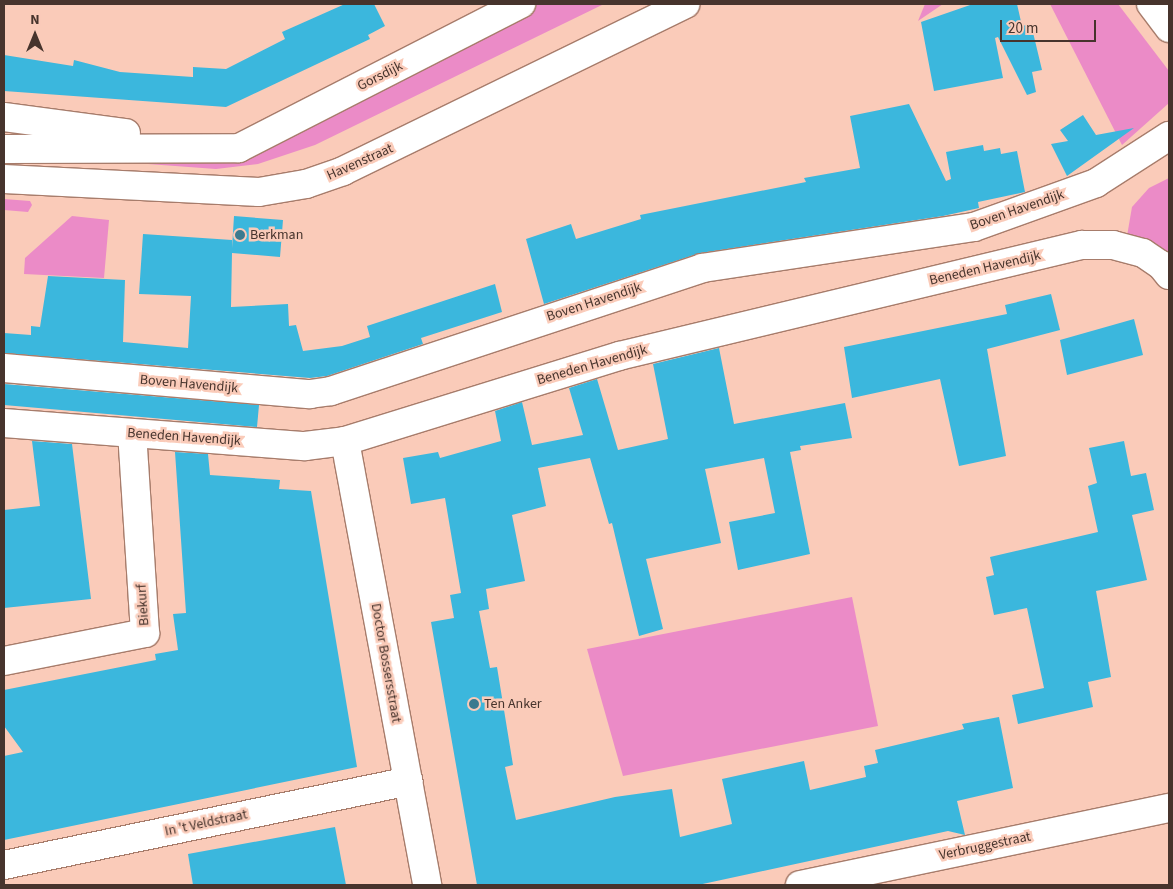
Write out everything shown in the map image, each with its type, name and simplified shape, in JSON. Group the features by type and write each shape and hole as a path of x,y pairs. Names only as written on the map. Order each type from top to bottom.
{"street":[{"name":"Gorsdijk","path":"4,149 239,148 521,4"},
{"name":"Havenstraat","path":"4,179 258,192 306,184 343,172 685,4"},
{"path":"1151,4 1169,28"},
{"path":"4,117 239,148"},
{"name":"Boven Havendijk","path":"4,368 310,394 331,391 702,268 974,227 1096,183 1169,136"},
{"name":"Beneden Havendijk","path":"4,423 305,446 345,440 619,356 1082,245 1113,245 1143,253 1161,265 1169,274"},
{"name":"Biekurf","path":"4,661 145,633 132,433"},
{"name":"Doctor Bossersstraat","path":"345,440 427,885"},
{"name":"In 't Veldstraat","path":"4,865 408,781"},
{"name":"Verbruggestraat","path":"800,885 852,880 1169,808"}],"shaded area":[{"path":"520,4 604,4 315,145 258,164 216,169 107,161 217,144"},
{"path":"925,4 943,4 918,21"},
{"path":"1050,4 1118,4 1169,71 1169,103 1122,145"},
{"path":"1169,178 1169,260 1127,236 1132,207 1149,188"},
{"path":"4,199 30,201 32,205 28,212 4,210"},
{"path":"72,216 109,220 104,278 24,274 25,258"},
{"path":"852,597 878,726 623,776 587,649"}],"building":[{"path":"345,4 374,4 385,26 368,35 370,39 226,107 4,91 4,55 73,66 74,60 120,72 193,77 193,67 226,69 285,39 282,32"},
{"path":"973,4 1017,4 1022,26 1031,24 1042,70 1032,72 1036,92 1027,95 998,37 995,38 1003,78 934,91 921,22"},
{"path":"909,104 946,181 951,179 946,152 983,145 984,151 1000,148 1001,154 1017,151 1025,192 978,202 979,208 943,216 700,253 544,304 526,239 571,224 576,239 641,219 640,215 806,182 804,178 860,168 850,116"},
{"path":"1083,115 1096,135 1134,128 1067,176 1051,144 1068,141 1060,130"},
{"path":"234,216 283,220 280,257 232,253 231,307 288,304 289,326 296,325 303,351 342,346 370,337 367,326 495,284 502,312 421,338 423,344 327,376 310,378 4,353 4,333 31,335 31,326 40,327 48,276 125,280 123,342 188,348 191,296 139,294 143,234 232,240 232,248"},
{"path":"1051,294 1060,330 987,349 1006,456 959,466 940,379 852,398 844,347 1007,314 1005,305"},
{"path":"1134,319 1143,355 1067,375 1060,340"},
{"path":"719,348 734,424 845,403 852,438 800,446 801,450 790,452 810,554 738,570 729,522 775,513 764,458 705,469 721,543 646,559 663,629 639,636 612,523 609,524 590,458 538,468 546,506 512,515 525,581 486,589 489,609 479,611 490,668 497,667 513,765 505,767 516,820 615,797 672,789 680,837 732,824 722,779 804,761 810,790 866,777 864,766 878,763 875,750 964,729 962,724 999,717 1013,788 957,801 965,835 948,831 698,885 477,885 431,622 454,618 450,595 461,593 445,498 411,504 403,458 438,452 440,458 501,441 495,411 522,402 532,445 583,435 569,388 597,379 618,450 668,439 653,364"},
{"path":"4,384 259,405 257,427 4,405"},
{"path":"32,441 72,444 91,599 4,608 4,510 40,506"},
{"path":"1124,441 1131,476 1146,473 1154,510 1132,515 1147,580 1096,591 1111,677 1088,682 1093,707 1018,724 1012,695 1044,688 1027,608 994,615 986,577 994,575 990,557 1098,532 1088,486 1097,483 1089,448"},
{"path":"175,452 208,454 210,475 280,480 279,489 311,491 357,767 4,840 4,756 23,752 4,726 4,690 156,660 155,654 178,650 173,614 186,613"},
{"path":"335,827 346,885 193,885 188,854"}],"place":[{"name":"Berkman","path":"240,235"},
{"name":"Ten Anker","path":"474,704"}]}
